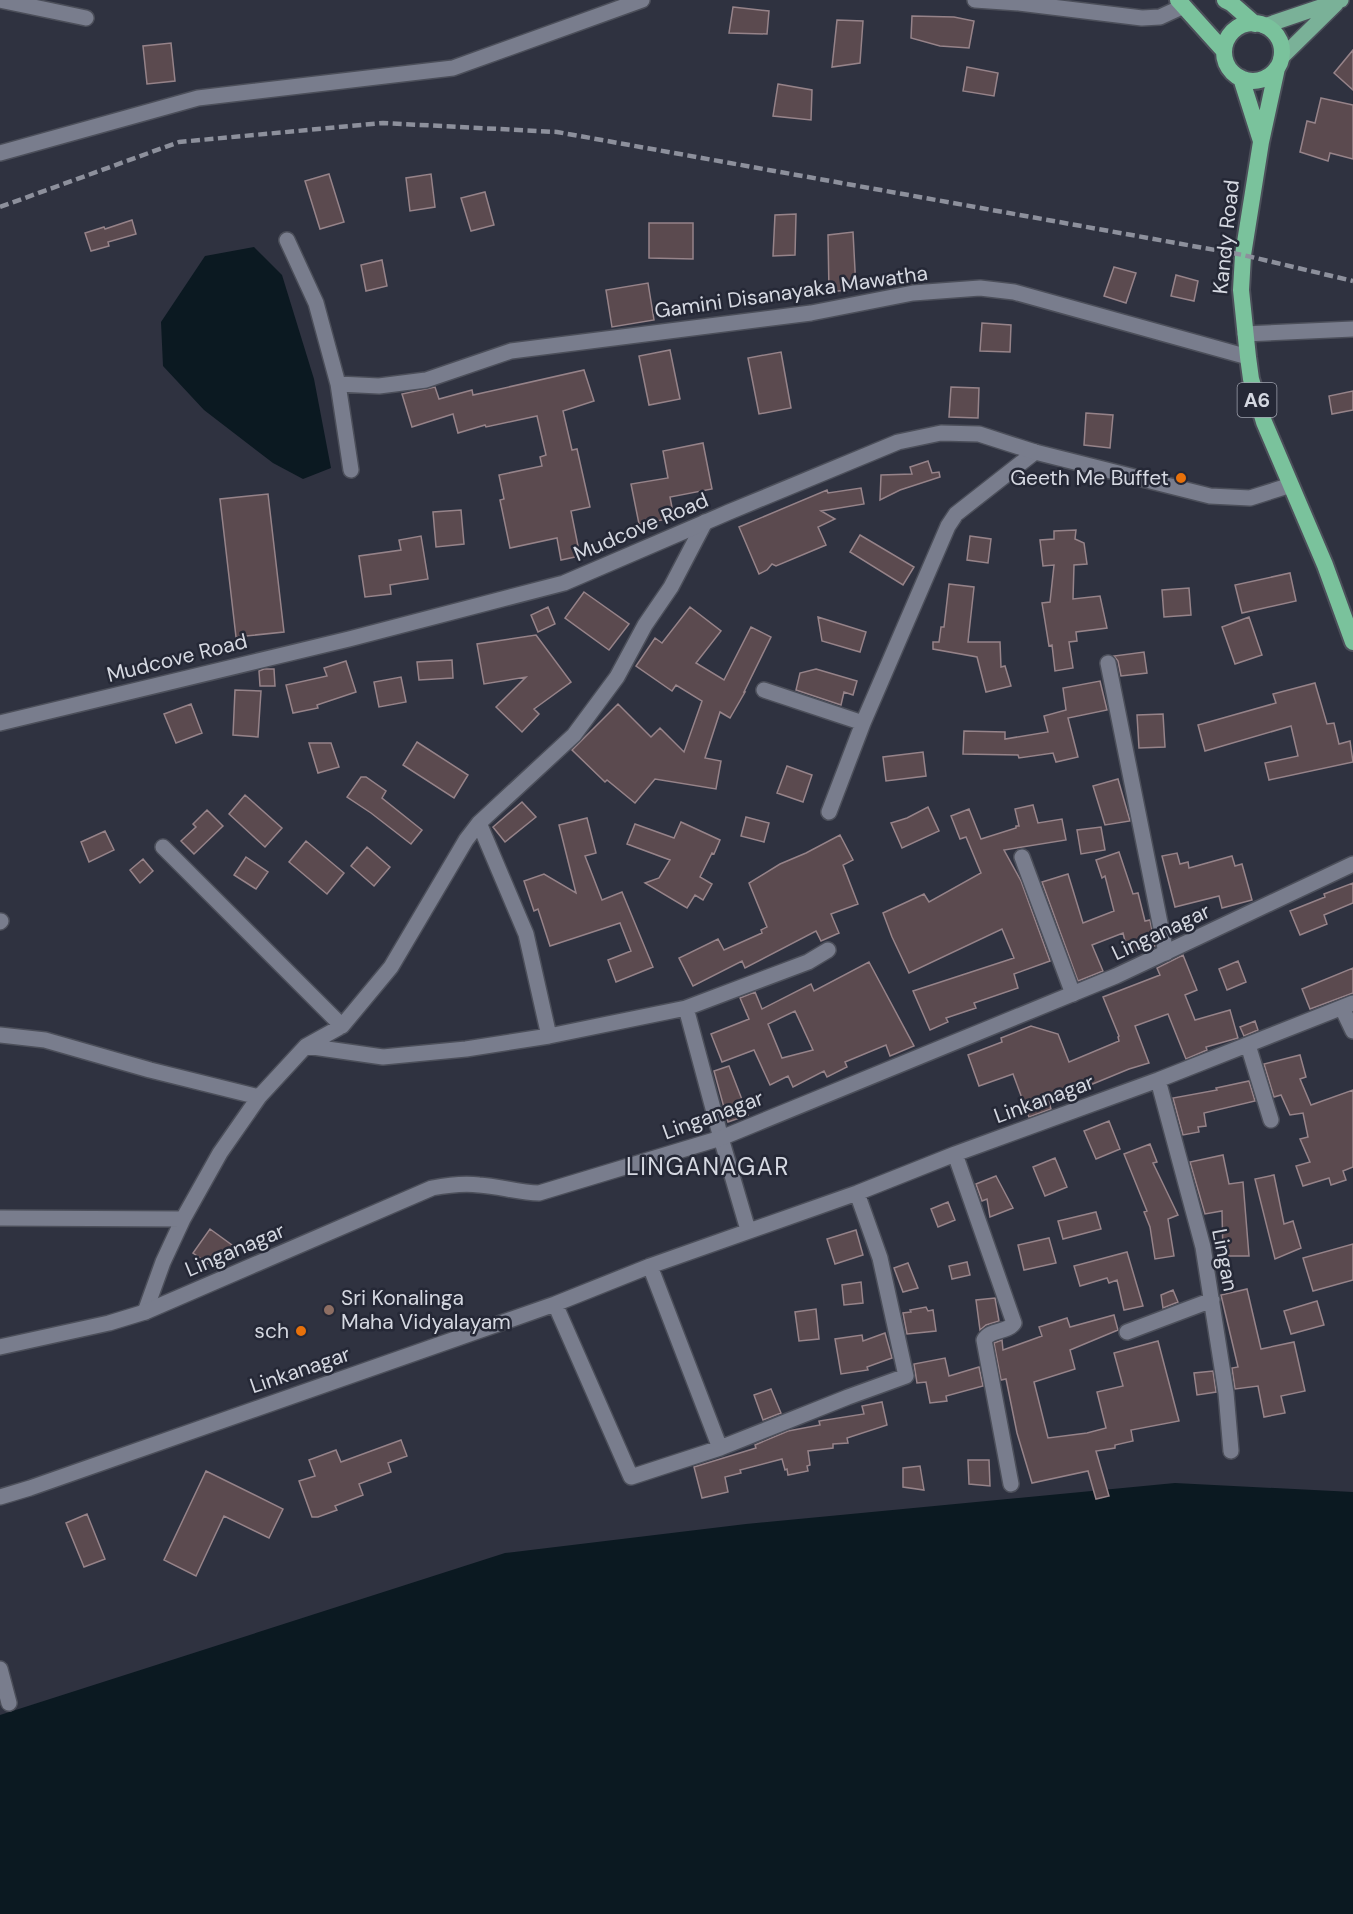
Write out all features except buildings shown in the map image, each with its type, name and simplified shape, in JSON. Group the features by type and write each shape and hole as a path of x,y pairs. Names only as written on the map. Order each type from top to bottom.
{"highway":[{"path":"1225,0 1272,31 1281,48 1279,63 1265,78 1249,81 1241,78 1228,67 1224,51 1226,42 1238,28 1246,24 1260,25"},
{"path":"1181,3 1224,51"},
{"name":"Kandy Road","path":"1279,63 1261,142 1243,255 1240,290 1245,334 1251,379 1262,414 1325,565 1353,642"},
{"name":"Kandy Road","path":"1241,78 1261,142"}],"main road":[{"path":"1260,25 1340,1"},
{"path":"1279,63 1340,1"}],"street":[{"path":"0,0 86,18"},
{"path":"0,153 198,98 453,68 642,0"},
{"path":"975,0 1142,18 1160,17 1181,3"},
{"path":"287,240 316,303 338,384 351,470"},
{"name":"Gamini Disanayaka Mawatha","path":"338,384 379,386 426,380 511,351 811,313 913,293 980,288 1014,292 1248,357"},
{"path":"1245,334 1353,329"},
{"name":"Mudcove Road","path":"0,723 349,639 564,583 898,442 941,433 979,434 1035,452 1210,496 1250,498 1291,486"},
{"path":"829,812 863,723 948,526 956,514 1035,452"},
{"path":"145,1312 163,1262 183,1219 220,1153 258,1097 306,1046 342,1026 391,967 466,840 479,824 574,735 617,677 645,625 671,587 705,522"},
{"path":"1108,663 1166,953"},
{"path":"764,690 863,723"},
{"path":"479,824 526,934 549,1036"},
{"path":"163,847 342,1026"},
{"path":"1022,857 1073,994"},
{"name":"Linganagar","path":"0,1347 109,1323 145,1312 432,1188 456,1184 480,1185 520,1193 540,1193 721,1138 1073,994 1166,953 1353,864"},
{"path":"306,1046 383,1057 466,1049 549,1036 686,1008 808,962 828,950"},
{"path":"1348,1005 1353,1031"},
{"name":"Linkanagar","path":"0,1497 555,1304 650,1266 857,1193 955,1154 1158,1080 1348,1005"},
{"path":"686,1008 748,1230"},
{"path":"0,1035 45,1040 150,1070 258,1097"},
{"path":"1248,1045 1270,1120"},
{"name":"Lingan","path":"1158,1080 1203,1247 1226,1393 1231,1451"},
{"path":"955,1154 1014,1323 1010,1327 988,1334 984,1340 1011,1485"},
{"path":"555,1304 631,1477 720,1448 906,1376 880,1258 857,1193"},
{"path":"0,1218 183,1219"},
{"path":"650,1266 720,1448"},
{"path":"1127,1332 1212,1300"},
{"path":"0,1670 9,1703"}],"shaded area":[{"path":"254,247 282,275 314,379 331,468 303,479 273,463 204,410 163,366 161,322 205,256"},
{"path":"1175,1483 1353,1492 1353,1914 0,1914 0,1715 505,1553 746,1524"}],"railway":[{"path":"0,207 179,142 383,123 557,132 1243,255 1353,281"}],"place":[{"name":"Geeth Me Buffet","path":"1181,478"},
{"name":"Sri Konalinga Maha Vidyalayam","path":"329,1310"},
{"name":"sch","path":"301,1331"}],"district":[{"name":"LINGANAGAR","path":"708,1167"}]}
